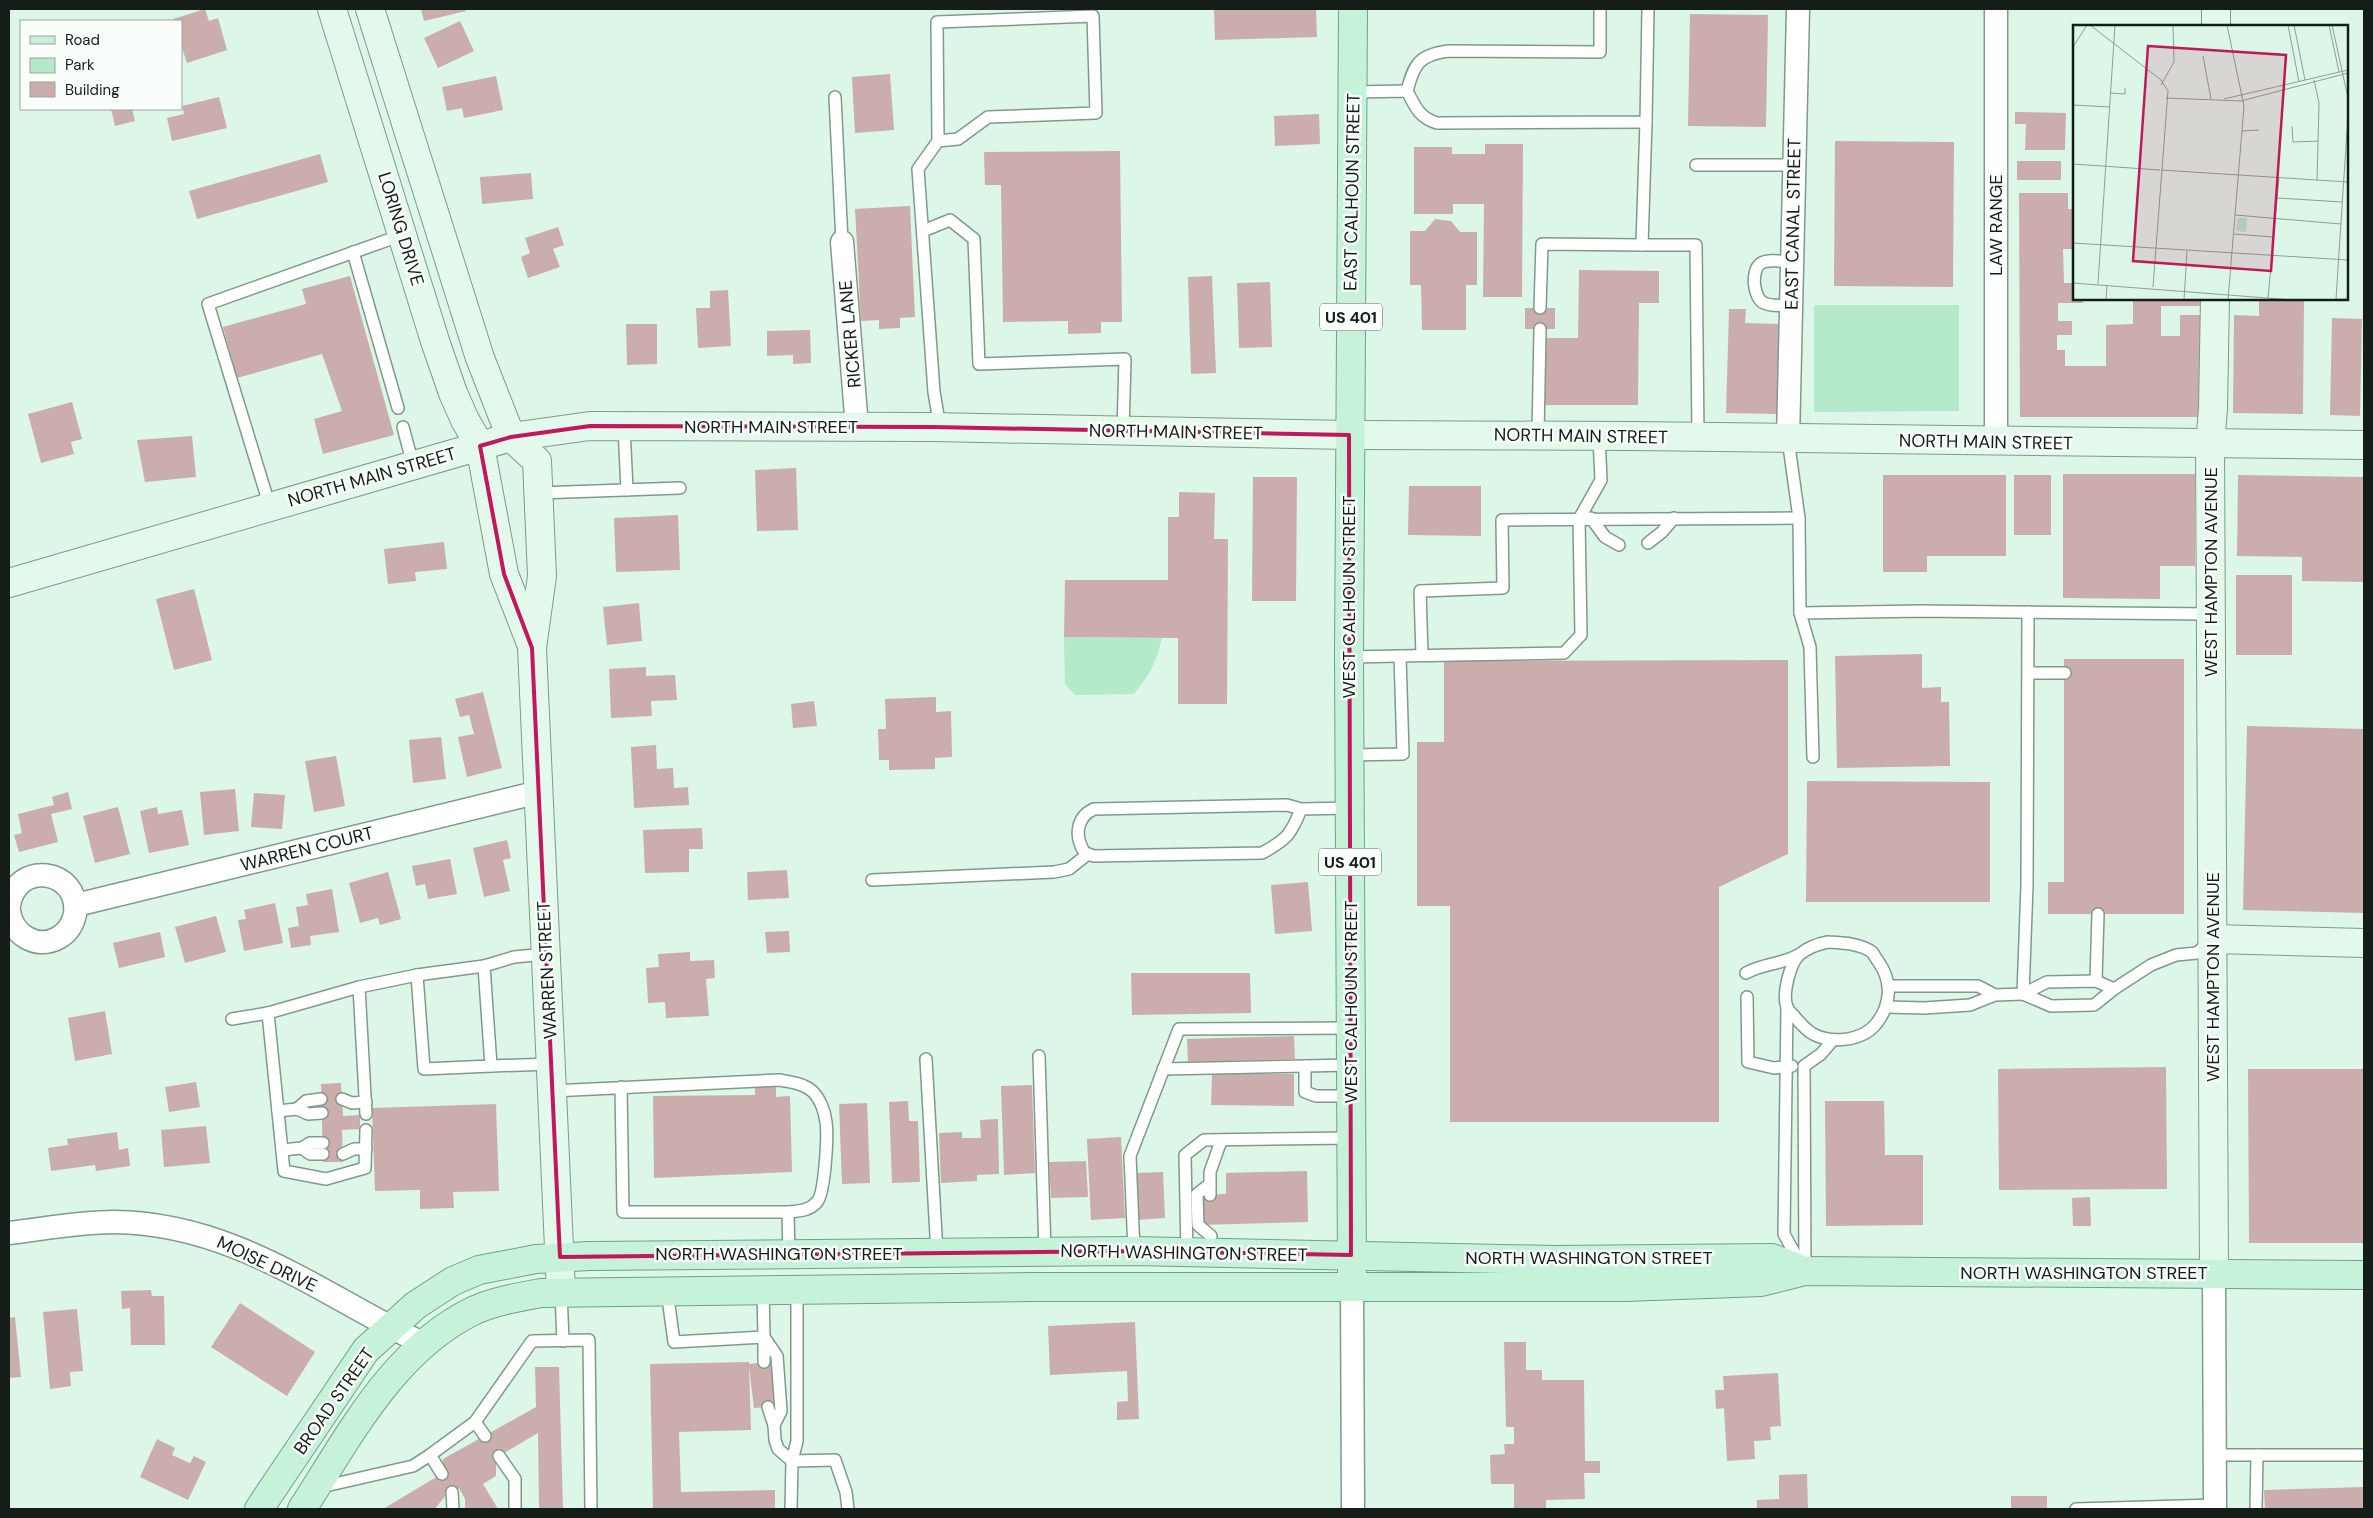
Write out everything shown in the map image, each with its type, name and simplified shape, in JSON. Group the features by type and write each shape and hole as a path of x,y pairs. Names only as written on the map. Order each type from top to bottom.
{"main road":[{"name":"EAST CALHOUN STREET","path":"1349,435 1353,9"},
{"name":"WEST CALHOUN STREET","path":"1349,435 1352,1287"},
{"name":"NORTH WASHINGTON STREET","path":"560,1258 1134,1251 1206,1242 1351,1255 1554,1260 1772,1258 1805,1271"},
{"name":"BROAD STREET","path":"259,1509 353,1367 366,1350 390,1328 433,1293 479,1270 505,1264 560,1258"},
{"name":"NORTH WASHINGTON STREET","path":"561,1292 1626,1287 1761,1282 1805,1271 2364,1275"},
{"name":"BROAD STREET","path":"309,1498 387,1380 424,1344 475,1310 502,1301 541,1293 561,1292"}],"street":[{"name":"LORING DRIVE","path":"332,9 453,393 465,420 480,446"},
{"name":"LORING DRIVE","path":"370,9 480,358 511,437"},
{"name":"EAST CANAL STREET","path":"1788,439 1798,9"},
{"name":"LAW RANGE","path":"1996,9 1996,442"},
{"path":"2216,9 2216,25"},
{"name":"RICKER LANE","path":"842,242 857,427"},
{"name":"WEST HAMPTON AVENUE","path":"2215,300 2214,410 2210,445 2210,614 2214,939 2215,1507"},
{"name":"NORTH MAIN STREET","path":"9,583 511,437 590,426 940,427 1123,432 1538,435 2364,446"},
{"name":"WARREN STREET","path":"511,437 537,461 542,576 532,648 561,1292"},
{"name":"WARREN STREET","path":"480,446 504,574 532,648"},
{"name":"WARREN COURT","path":"76,906 539,792"},
{"path":"9,906 13,891 19,884 36,875 54,877 69,888 76,906 74,920 69,928 55,940 46,942 36,942 20,934 14,926 9,912"},
{"path":"2214,939 2364,943"},
{"name":"MOISE DRIVE","path":"9,1233 114,1222 189,1232 221,1241 265,1259 300,1276 390,1328 424,1344"},
{"name":"WEST CALHOUN STREET","path":"1352,1287 1353,1509"}],"lane":[{"path":"1600,9 1600,52 1448,51 1431,53 1413,68 1407,91 1419,114 1427,120 1437,122 1646,122"},
{"path":"1642,245 1648,9"},
{"path":"938,141 958,139 988,117 1096,113 1093,16 937,22 938,141 918,169 934,392 940,427"},
{"path":"1353,92 1407,91"},
{"path":"835,97 842,242"},
{"path":"1696,165 1794,165"},
{"path":"923,232 950,220 974,239 979,364 1125,359 1123,432"},
{"path":"270,507 208,304 403,235"},
{"path":"1540,308 1542,244 1696,245 1698,437"},
{"path":"353,252 398,408"},
{"path":"1791,305 1770,306 1761,302 1755,293 1755,273 1760,264 1767,261 1792,262"},
{"path":"1538,435 1540,329"},
{"path":"403,427 414,465"},
{"path":"624,427 627,490"},
{"path":"1349,657 1564,653 1581,635 1579,519 1601,480 1599,437"},
{"path":"1788,439 1799,518 1800,613 1810,646 1813,757"},
{"path":"538,493 680,488"},
{"path":"1591,518 1605,537 1619,545"},
{"path":"1648,543 1662,532 1674,518"},
{"path":"1422,655 1420,590 1503,588 1502,520 1799,518"},
{"path":"1800,613 1920,611 2210,614"},
{"path":"2023,994 2027,885 2028,612"},
{"path":"1349,756 1402,754 1400,656"},
{"path":"2029,673 2065,673"},
{"path":"1301,809 1294,826 1283,841 1262,853 1094,856 1088,854 1081,847 1080,821 1085,813 1094,809 1287,804 1301,809 1350,808"},
{"path":"872,880 1054,872 1069,869 1088,854"},
{"path":"2096,981 2098,914"},
{"path":"2023,994 2050,1006 2094,1005 2114,989 2151,965 2176,955 2197,953 2214,939"},
{"path":"1746,973 1759,966 1783,963 1812,946 1828,942 1850,944 1872,952 1882,967 1889,986 1887,1007 1873,1028 1857,1037 1833,1040 1813,1034 1799,1023 1787,1007"},
{"path":"232,1019 268,1012 359,987 417,975 484,966 514,957 546,954"},
{"path":"1798,955 1786,983 1784,1234 1805,1271"},
{"path":"484,966 491,1066"},
{"path":"417,975 424,1069 491,1066 621,1087 779,1080 795,1082 812,1090 822,1105 826,1123 824,1186 818,1201 806,1210 788,1212 623,1212 621,1087"},
{"path":"1887,1007 1924,1008 1970,1005 1995,995 2023,994 2046,982 2096,981 2114,989"},
{"path":"1889,986 1978,986 1995,995"},
{"path":"342,1112 347,1101 366,1108 359,987"},
{"path":"1747,997 1748,1062 1774,1068 1804,1066 1821,1054 1833,1040"},
{"path":"268,1012 284,1170 326,1179 365,1168 360,1149 366,1130"},
{"path":"1134,1251 1130,1156 1179,1029 1351,1028"},
{"path":"1039,1056 1046,1252"},
{"path":"926,1059 937,1253"},
{"path":"1163,1069 1351,1065"},
{"path":"1305,1066 1305,1092 1316,1096 1351,1096"},
{"path":"1804,1066 1805,1271"},
{"path":"298,1110 306,1101 321,1099"},
{"path":"278,1111 298,1110 308,1114 322,1112"},
{"path":"1206,1242 1185,1155 1204,1140 1351,1138"},
{"path":"1206,1242 1198,1226 1198,1194 1210,1189 1210,1172 1221,1141"},
{"path":"282,1150 302,1148 310,1154 323,1148"},
{"path":"342,1148 360,1149"},
{"path":"788,1212 789,1254"},
{"path":"763,1290 764,1362"},
{"path":"791,1509 792,1461 797,1442 797,1290"},
{"path":"667,1291 674,1342 764,1338"},
{"path":"561,1292 563,1341"},
{"path":"764,1338 777,1356 780,1411 774,1425"},
{"path":"309,1498 413,1466 475,1422 532,1341 589,1340 591,1509"},
{"path":"768,1407 774,1425 778,1449 792,1461 835,1460 846,1492 848,1509"},
{"path":"475,1422 485,1436"},
{"path":"430,1454 442,1474"},
{"path":"2215,1455 2364,1454"},
{"path":"2256,1509 2257,1455"},
{"path":"499,1456 514,1479 515,1509"},
{"path":"452,1492 453,1509"},
{"path":"2076,1509 2215,1507"}],"highlighted area":[{"path":"590,426 933,427 1349,435 1351,1255 1134,1251 560,1257 532,648 504,574 480,446 511,437"}],"green space":[{"path":"1814,305 1959,305 1959,411 1814,412"},
{"path":"1064,637 1162,638 1152,668 1134,694 1075,695 1065,684"}],"building":[{"path":"205,9 209,21 218,18 227,50 187,63 182,48 182,20 173,19"},
{"path":"421,9 465,9 466,11 424,21"},
{"path":"1214,9 1316,9 1317,37 1215,40"},
{"path":"1690,14 1768,15 1766,127 1688,126"},
{"path":"460,21 474,51 438,68 424,38"},
{"path":"890,74 894,130 855,133 852,77"},
{"path":"496,76 503,110 464,118 462,108 447,111 442,87"},
{"path":"219,97 227,128 172,141 167,118 184,114 182,106"},
{"path":"111,110 132,110 135,121 115,126"},
{"path":"2015,112 2066,113 2065,150 2025,150 2026,124 2015,124"},
{"path":"1319,114 1320,144 1275,146 1274,116"},
{"path":"1835,141 1954,142 1953,287 1834,286"},
{"path":"1485,144 1523,144 1522,297 1483,297 1484,204 1453,204 1453,214 1414,214 1414,147 1452,147 1452,154 1485,154"},
{"path":"1120,151 1122,322 1101,322 1101,333 1068,334 1068,321 1003,322 1001,185 985,185 984,152"},
{"path":"320,154 328,182 197,219 189,191"},
{"path":"2017,161 2061,161 2061,180 2017,180"},
{"path":"531,173 533,199 482,204 480,177"},
{"path":"2019,193 2068,193 2068,209 2073,209 2073,249 2063,249 2064,283 2073,283 2073,300 2083,300 2083,303 2058,303 2058,321 2072,321 2072,335 2057,335 2057,350 2065,350 2065,366 2106,366 2106,325 2133,324 2133,300 2203,300 2203,306 2161,306 2161,336 2180,336 2180,315 2205,315 2206,417 2020,417"},
{"path":"910,206 915,317 900,318 900,328 879,329 879,320 861,321 855,209"},
{"path":"1435,219 1451,221 1460,232 1477,232 1477,285 1466,285 1466,330 1422,330 1421,285 1410,285 1410,231 1425,231"},
{"path":"558,227 564,245 553,249 560,267 528,278 521,257 530,253 525,238"},
{"path":"1579,270 1659,271 1659,303 1639,303 1638,405 1544,405 1544,338 1578,338"},
{"path":"350,276 394,435 323,454 314,419 342,411 322,354 237,378 223,327 306,304 302,289"},
{"path":"1212,276 1216,373 1191,374 1188,277"},
{"path":"1270,282 1272,347 1239,348 1237,283"},
{"path":"728,290 731,346 698,348 696,308 710,308 710,291"},
{"path":"2259,300 2304,300 2303,414 2233,413 2234,315 2259,316"},
{"path":"1525,308 1555,308 1555,329 1525,329"},
{"path":"1729,309 1746,309 1745,323 1779,324 1777,414 1726,413"},
{"path":"2332,318 2362,319 2360,416 2330,415"},
{"path":"626,324 657,324 657,364 627,365"},
{"path":"810,330 811,363 793,364 793,355 767,356 767,331"},
{"path":"72,402 82,439 71,442 74,454 41,463 28,414"},
{"path":"192,436 196,477 145,482 137,440"},
{"path":"796,468 798,530 757,531 755,470"},
{"path":"2063,474 2195,474 2195,566 2160,566 2160,599 2063,598"},
{"path":"1883,475 2006,475 2006,556 1927,556 1927,572 1883,572"},
{"path":"2014,475 2051,475 2051,535 2014,535"},
{"path":"2238,475 2364,477 2364,582 2302,581 2302,557 2237,556"},
{"path":"1253,477 1297,477 1296,601 1252,601"},
{"path":"1409,486 1481,486 1481,536 1408,535"},
{"path":"1179,492 1215,493 1214,539 1228,539 1227,704 1178,704 1178,638 1064,637 1065,580 1168,580 1168,517 1179,517"},
{"path":"678,515 680,570 616,572 614,518"},
{"path":"444,542 447,569 415,572 416,581 388,584 384,549"},
{"path":"2236,575 2292,575 2292,655 2236,655"},
{"path":"194,589 212,660 174,670 156,599"},
{"path":"639,603 642,641 607,645 603,607"},
{"path":"1922,654 1922,688 1941,687 1941,702 1949,702 1950,766 1837,768 1835,656"},
{"path":"2064,659 2184,659 2184,914 2048,914 2048,882 2064,882"},
{"path":"1788,660 1788,854 1719,887 1719,1122 1450,1122 1450,906 1417,906 1417,742 1444,742 1444,661"},
{"path":"646,667 646,676 675,675 677,700 651,701 652,716 611,718 609,669"},
{"path":"483,692 502,768 467,777 458,737 474,734 469,715 460,717 455,699"},
{"path":"936,697 936,712 951,711 952,757 935,758 935,769 889,770 889,760 879,760 878,729 886,729 885,699"},
{"path":"814,701 817,726 793,728 791,704"},
{"path":"2247,726 2364,729 2364,913 2243,910"},
{"path":"441,737 446,779 413,783 409,740"},
{"path":"656,745 657,769 673,768 674,788 688,787 689,805 634,808 631,747"},
{"path":"336,756 345,806 314,812 305,761"},
{"path":"1807,781 1990,782 1990,902 1806,902"},
{"path":"235,789 239,831 204,835 200,792"},
{"path":"68,792 72,809 51,814 58,842 19,852 14,835 22,833 18,814 54,805 52,797"},
{"path":"254,793 285,795 282,829 251,827"},
{"path":"118,807 130,854 95,863 83,816"},
{"path":"157,807 158,814 182,810 189,845 149,853 140,811"},
{"path":"702,828 703,849 689,849 689,872 645,873 643,830"},
{"path":"507,840 511,858 503,860 510,891 484,897 473,848"},
{"path":"450,859 457,894 428,899 425,884 416,886 412,866"},
{"path":"787,870 789,898 748,900 747,872"},
{"path":"388,872 401,919 380,925 378,918 360,923 349,883"},
{"path":"1308,882 1312,931 1275,934 1271,885"},
{"path":"332,889 339,932 310,936 311,945 291,948 288,928 299,926 296,907 308,905 306,894"},
{"path":"275,903 283,943 244,951 238,920 246,919 244,910"},
{"path":"216,916 226,952 185,963 175,927"},
{"path":"789,931 790,952 767,953 765,932"},
{"path":"160,932 165,957 119,968 113,943"},
{"path":"690,952 690,961 714,960 715,978 706,979 709,1016 666,1018 665,1002 648,1003 646,968 659,967 658,954"},
{"path":"1131,973 1250,973 1251,1013 1132,1015"},
{"path":"105,1011 112,1054 75,1061 68,1018"},
{"path":"1294,1036 1295,1059 1188,1062 1187,1039"},
{"path":"2166,1067 2167,1189 1999,1190 1998,1069"},
{"path":"2248,1069 2363,1069 2364,1243 2249,1243"},
{"path":"1212,1074 1294,1074 1294,1106 1211,1105"},
{"path":"196,1082 200,1107 169,1112 165,1087"},
{"path":"341,1083 343,1116 360,1115 360,1129 342,1130 343,1162 323,1162 321,1084"},
{"path":"755,1084 776,1084 776,1097 790,1096 792,1172 654,1178 653,1096 755,1095"},
{"path":"1032,1085 1035,1173 1004,1175 1001,1086"},
{"path":"908,1101 909,1121 918,1121 920,1182 892,1183 889,1102"},
{"path":"1825,1101 1884,1101 1885,1155 1923,1155 1923,1225 1826,1226"},
{"path":"867,1103 870,1183 842,1184 839,1104"},
{"path":"496,1104 499,1191 453,1192 454,1208 420,1209 420,1190 375,1191 372,1108"},
{"path":"998,1119 999,1174 977,1175 977,1181 941,1183 939,1133 962,1132 962,1138 981,1138 980,1120"},
{"path":"206,1126 210,1163 164,1167 161,1130"},
{"path":"117,1132 119,1150 128,1148 130,1166 96,1171 95,1165 51,1171 48,1148 68,1145 67,1139"},
{"path":"1121,1137 1125,1218 1091,1220 1087,1139"},
{"path":"1086,1161 1088,1197 1051,1198 1049,1162"},
{"path":"1307,1171 1308,1222 1199,1225 1199,1195 1226,1194 1226,1173"},
{"path":"1163,1172 1165,1218 1137,1220 1135,1173"},
{"path":"2090,1197 2091,1226 2073,1226 2072,1198"},
{"path":"151,1290 152,1296 164,1296 165,1345 131,1345 130,1308 122,1309 121,1291"},
{"path":"240,1303 315,1352 287,1396 211,1347"},
{"path":"77,1309 83,1371 70,1372 71,1386 50,1389 43,1312"},
{"path":"15,1317 21,1377 9,1378 9,1318"},
{"path":"1135,1322 1139,1419 1117,1420 1117,1402 1128,1401 1127,1371 1050,1375 1048,1326"},
{"path":"1504,1342 1526,1342 1526,1370 1542,1370 1542,1380 1584,1380 1585,1461 1600,1461 1600,1473 1584,1473 1585,1499 1546,1500 1546,1509 1514,1509 1514,1484 1491,1484 1490,1455 1505,1454 1504,1444 1514,1444 1514,1427 1506,1427"},
{"path":"773,1361 777,1406 754,1408 749,1367 751,1430 679,1432 681,1492 775,1490 775,1509 653,1509 650,1364 749,1362 749,1364"},
{"path":"535,1367 559,1367 563,1509 539,1509 538,1433 496,1458 496,1476 483,1484 498,1509 465,1509 465,1499 459,1488 445,1496 435,1509 383,1509 443,1473 443,1459 536,1407"},
{"path":"1778,1373 1781,1426 1770,1427 1771,1440 1754,1441 1755,1459 1727,1461 1724,1408 1716,1409 1715,1390 1724,1390 1723,1376"},
{"path":"157,1439 175,1448 172,1455 190,1463 194,1456 206,1462 188,1500 140,1477"},
{"path":"1807,1474 1808,1509 1757,1509 1757,1500 1779,1499 1779,1475"},
{"path":"2364,1487 2364,1509 2265,1509 2264,1490"},
{"path":"2011,1496 2047,1496 2047,1509 2011,1509"}]}
